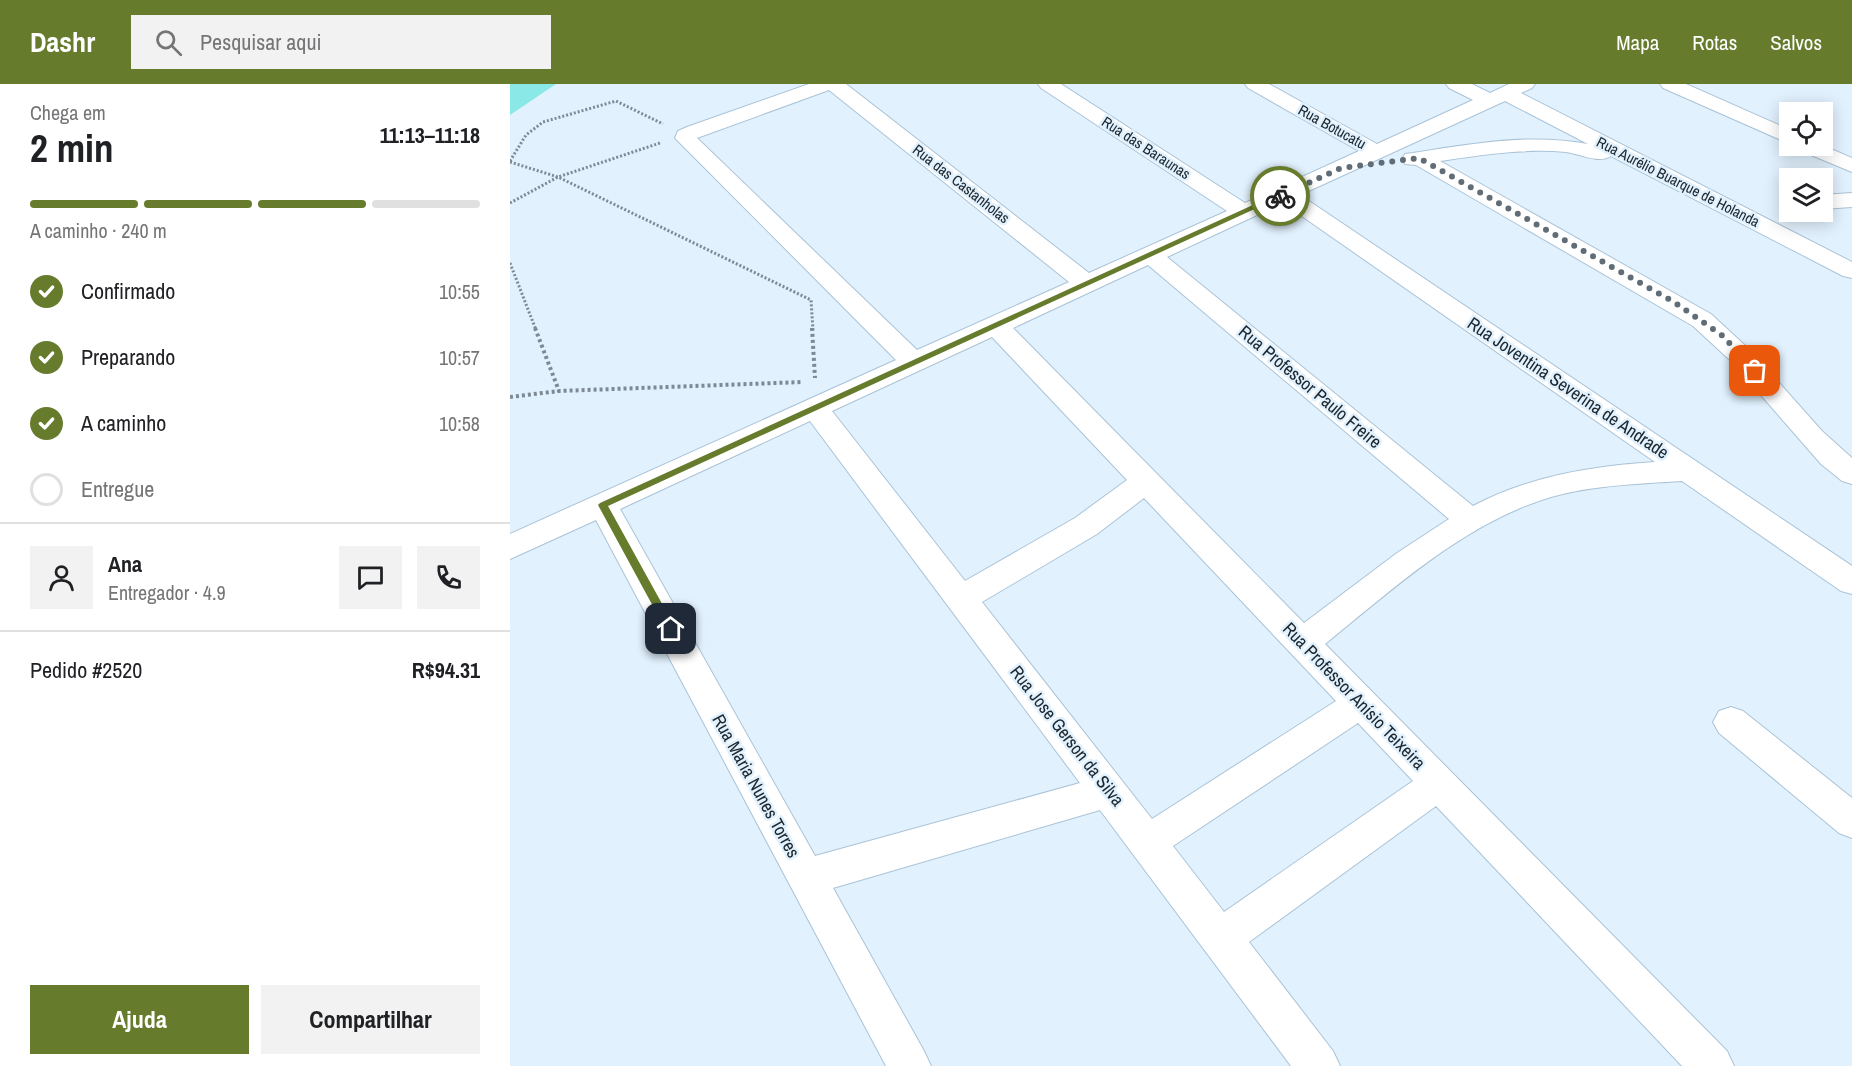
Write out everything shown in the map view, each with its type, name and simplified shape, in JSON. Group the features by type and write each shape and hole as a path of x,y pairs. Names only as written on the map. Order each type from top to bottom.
{"street":[{"path":"828,84 690,133 686,141 915,363"},
{"name":"Rua das Castanholas","path":"834,84 1087,284"},
{"name":"Rua das Baraunas","path":"1048,84 1243,212"},
{"name":"Rua Botucatu","path":"1256,84 1376,152"},
{"name":"Rua Aurélio Buarque de Holanda","path":"1456,84 1506,92 1852,271"},
{"path":"1670,84 1779,133"},
{"path":"510,547 603,505 811,391 915,363 1506,92"},
{"path":"1341,168 1506,145 1566,146 1629,157"},
{"path":"1829,156 1852,166"},
{"path":"1419,158 1702,320 1741,353 1796,422 1831,458 1852,474"},
{"name":"Rua Joventina Severina de Andrade","path":"1284,194 1852,582"},
{"path":"1833,201 1852,200"},
{"path":"1762,225 1779,217"},
{"name":"Rua Professor Paulo Freire","path":"1150,255 1469,519"},
{"name":"Rua Professor Anísio Teixeira","path":"996,326 1712,1066"},
{"name":"Rua Jose Gerson da Silva","path":"811,391 961,598 1318,1066"},
{"path":"1303,642 1469,519 1524,495 1579,480 1689,470"},
{"path":"961,598 1086,526 1146,481"},
{"name":"Rua Maria Nunes Torres","path":"603,505 909,1066"},
{"path":"1148,842 1361,703"},
{"path":"1731,722 1852,821"},
{"path":"1221,938 1438,784"},
{"path":"806,877 1110,791"}],"path":[{"path":"510,397 559,391 811,391 811,300 558,177 510,161 526,135 543,122 616,101 690,133"},
{"path":"510,203 558,177 690,133"},
{"path":"510,263 559,391"}],"shaded area":[{"path":"510,84 556,84 510,115"}],"way so far":[{"path":"1280,196 1341,168 1419,158 1674,302 1723,336 1741,353 1755,371"}],"route":[{"path":"671,629 603,505 1280,196"}]}
